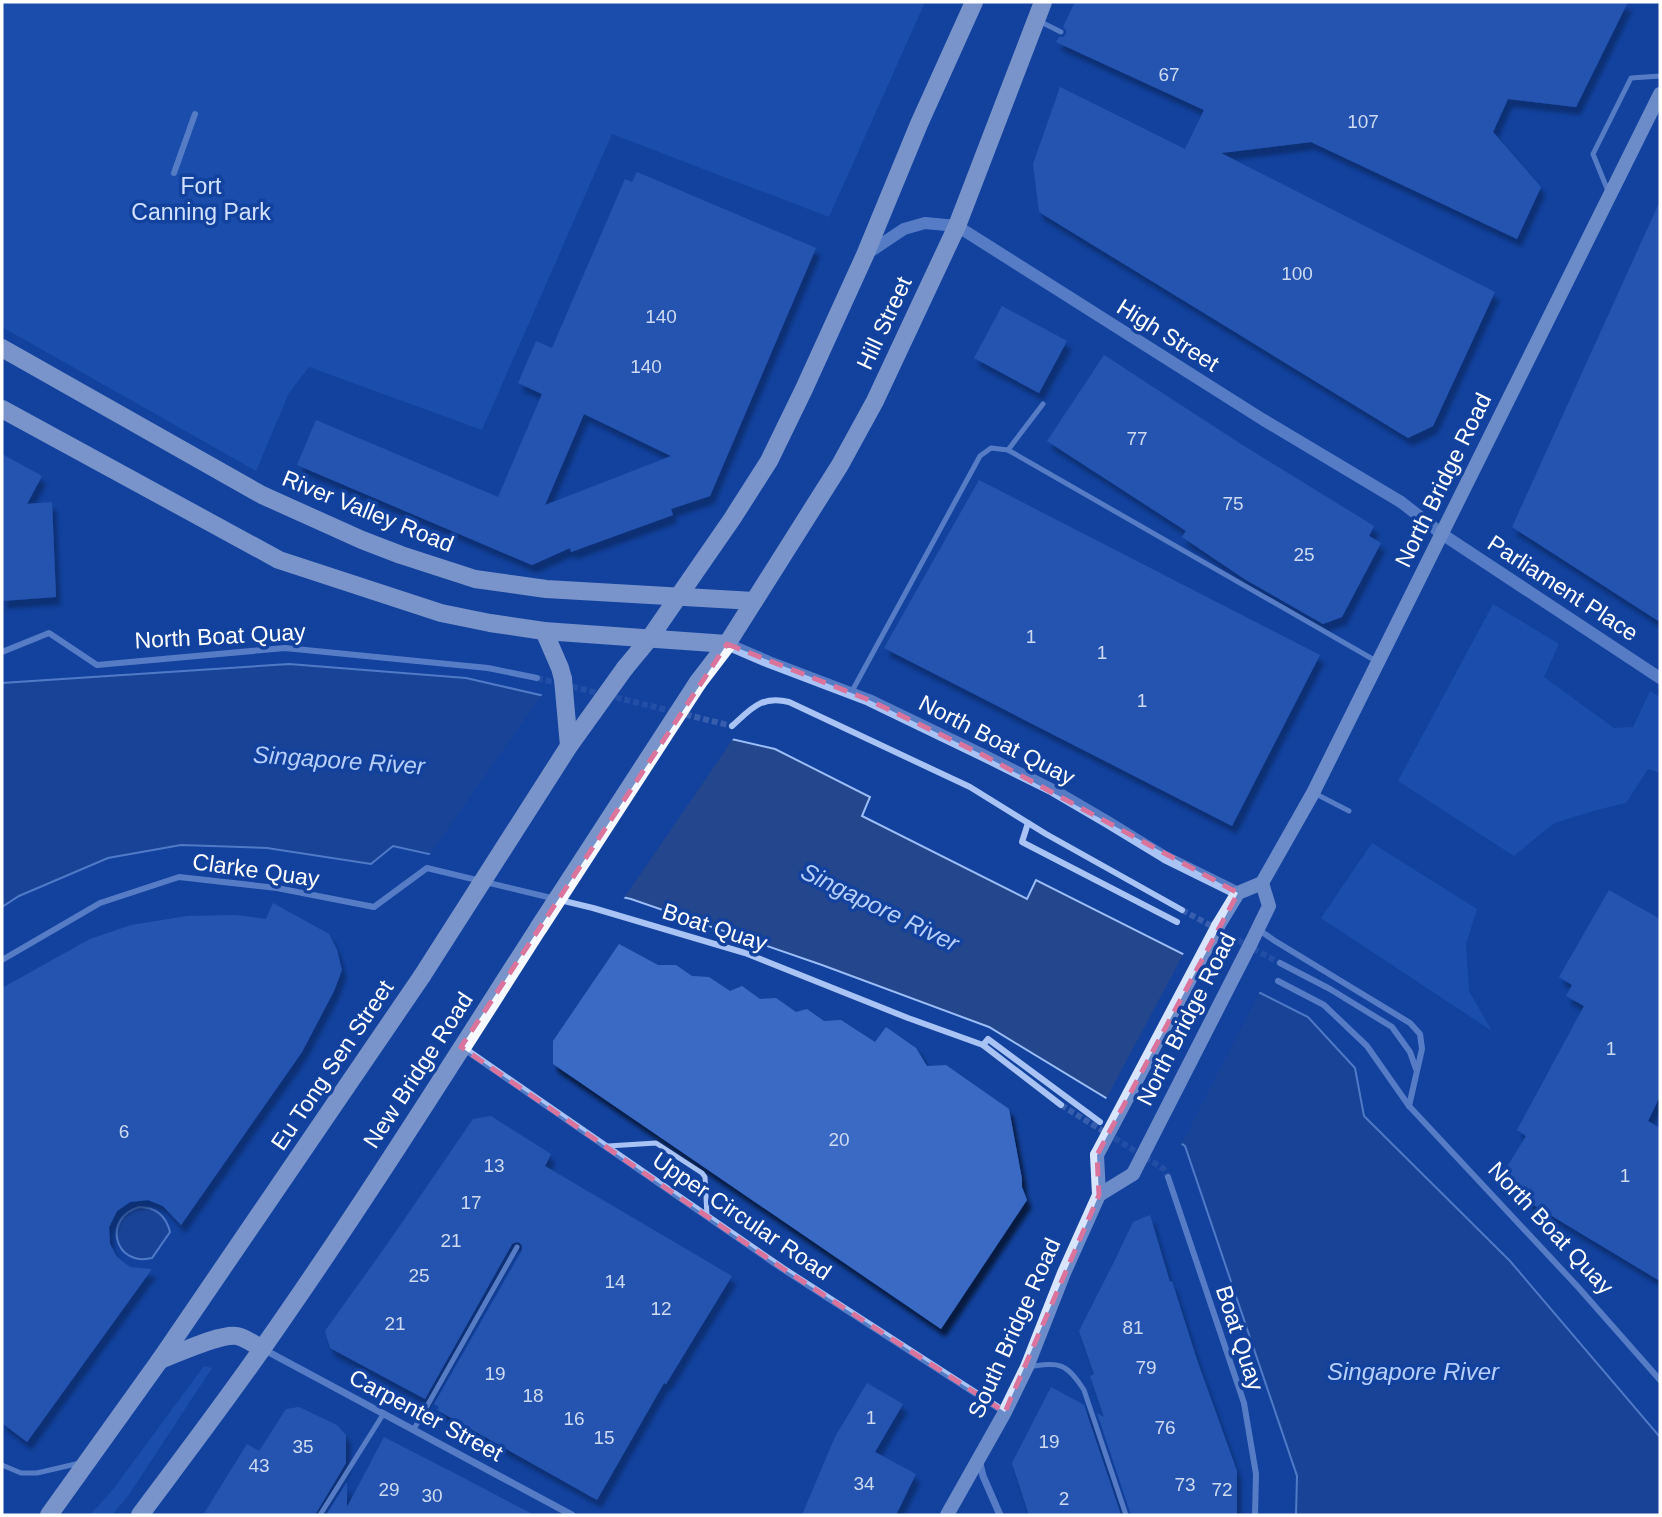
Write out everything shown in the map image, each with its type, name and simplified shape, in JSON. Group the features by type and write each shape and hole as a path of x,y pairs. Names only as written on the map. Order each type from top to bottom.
{"main road":[{"name":"Hill Street","path":"649,639 769,461 865,255 919,124 974,2"},
{"name":"Hill Street","path":"727,644 841,465 875,401 957,226 1043,2"},
{"name":"North Bridge Road","path":"1099,1195 1133,1174 1251,943 1269,906 1262,883 1313,793 1660,94"},
{"name":"River Valley Road","path":"2,348 262,495 401,555 475,579 545,589 754,601"},
{"path":"2,409 279,560 441,613 544,631 727,644"},
{"path":"544,631 563,679 569,747"},
{"name":"Eu Tong Sen Street","path":"49,1515 160,1360 422,976 569,747 649,639"},
{"name":"New Bridge Road","path":"140,1515 262,1349 412,1127 698,682 727,644"},
{"path":"1238,893 1262,883"},
{"name":"North Bridge Road","path":"1097,1156 1238,893"},
{"name":"South Bridge Road","path":"947,1515 1027,1367 1064,1272 1099,1195 1097,1156"},
{"path":"160,1360 230,1335 241,1337 262,1349"}],"street":[{"path":"174,173 195,114"},
{"name":"High Street","path":"865,255 904,229 925,223 957,226 1262,419 1401,502 1442,534"},
{"name":"Parliament Place","path":"1442,534 1660,678"},
{"name":"North Boat Quay","path":"2,652 49,633 97,665 285,648 488,668 537,678"},
{"name":"North Boat Quay","path":"727,644 880,705 1053,790 1165,857 1238,893"},
{"path":"732,726 758,703 778,699 789,702 970,787 1182,910"},
{"path":"1028,823 1022,842 1177,922"},
{"name":"Clarke Quay","path":"2,960 100,903 179,877 277,888 374,906 427,868"},
{"name":"Boat Quay","path":"427,868 593,908 745,953 983,1045 1061,1105"},
{"path":"1258,929 1410,1023 1420,1034 1422,1049 1409,1106"},
{"path":"1280,963 1330,989 1392,1027 1410,1052 1417,1071"},
{"name":"North Boat Quay","path":"1278,981 1324,1005 1367,1046 1409,1106 1578,1287 1660,1380"},
{"name":"Boat Quay","path":"983,1045 989,1039 1100,1122"},
{"name":"Upper Circular Road","path":"461,1047 707,1216 1005,1412"},
{"name":"Boat Quay","path":"1168,1177 1244,1403 1256,1474 1255,1515"},
{"name":"Carpenter Street","path":"262,1349 572,1515"},
{"path":"979,1459 1000,1515"}],"lane":[{"path":"1036,20 1061,32"},
{"path":"1610,195 1593,154 1630,78 1660,76"},
{"path":"1008,450 1043,404"},
{"path":"851,693 980,456 991,448 1008,450 1378,662"},
{"path":"1313,793 1349,811"},
{"path":"606,1146 656,1143 702,1173 705,1178 707,1216"},
{"path":"414,1429 517,1247"},
{"path":"1027,1367 1051,1363 1062,1366 1075,1377 1084,1390 1126,1515"},
{"path":"320,1515 384,1413"},
{"path":"2,1465 21,1473 37,1473 87,1461"}],"highlighted area":[{"path":"727,644 869,700 983,755 1238,893 1097,1155 1099,1195 1005,1412 782,1268 461,1047"}],"green space":[{"name":"Fort Canning Park","path":"2,2 925,2 829,217 612,134 482,430 309,367 289,393 256,471 2,327"},
{"path":"1493,604 1559,644 1544,677 1614,728 1633,727 1650,691 1660,697 1660,773 1648,769 1626,803 1554,823 1514,856 1398,781"},
{"path":"1372,843 1477,909 1466,944 1469,991 1492,1031 1321,918"},
{"path":"204,1366 212,1368 128,1496 112,1515 90,1515 114,1488"}],"water":[{"name":"Singapore River","path":"289,664 466,678 775,749 870,797 862,816 1027,899 1036,880 1308,1017 1355,1068 1364,1116 1510,1261 1660,1437 1660,1515 1296,1515 1297,1476 1185,1146 989,1027 822,965 631,899 393,846 371,864 267,848 181,845 108,858 19,896 2,907 2,683"},
{"path":"139,1207 160,1213 170,1232 152,1258 139,1259 129,1255 121,1249 117,1240 120,1221 127,1213"}],"pier":[{"path":"544,692 735,736 622,901 428,857"},
{"path":"1185,951 1261,989 1180,1147 1105,1101"}],"building":[{"path":"1075,2 1628,2 1576,107 1508,99 1493,132 1541,187 1517,239 1311,142 1221,153 1495,292 1433,426 1408,438 1039,212 1033,164 1060,87 1185,149 1204,110 1056,42 1066,34 1063,27"},
{"path":"637,172 816,248 710,496 671,509 673,515 571,552 570,548 532,565 297,465 316,420 498,497 542,394 518,383 536,341 552,348 625,179 632,182","holes":["584,414 671,456 545,505"]},
{"path":"1660,201 1660,622 1512,527"},
{"path":"1002,306 1067,341 1039,393 974,358"},
{"path":"1104,355 1374,526 1369,536 1381,543 1342,617 1323,624 1246,580 1182,537 1186,531 1047,441"},
{"path":"2,454 42,476 27,504 52,502 56,597 2,601"},
{"path":"979,480 1320,655 1232,826 884,648"},
{"path":"1609,890 1660,919 1660,1096 1648,1121 1660,1128 1660,1281 1497,1183 1526,1136 1517,1130 1584,1006 1566,996 1572,985 1559,977"},
{"path":"273,903 329,934 342,970 334,991 302,1052 181,1225 163,1206 148,1200 130,1202 117,1211 109,1227 110,1244 117,1257 130,1267 152,1269 27,1442 2,1423 2,988 90,939 131,925 187,916 236,915 266,919"},
{"path":"619,944 658,965 676,965 692,976 709,977 730,991 742,986 760,999 776,998 796,1012 807,1009 824,1021 841,1020 875,1042 886,1027 916,1048 927,1066 946,1065 1009,1109 1022,1187 1027,1200 941,1329 553,1064 553,1041"},
{"path":"491,1116 551,1154 545,1166 732,1276 666,1384 664,1383 597,1500 437,1410 439,1407 434,1404 522,1250 520,1243 512,1244 425,1399 330,1348 325,1331 473,1119"},
{"path":"1150,1215 1170,1282 1172,1281 1237,1471 1237,1515 1131,1515 1097,1413 1104,1417 1090,1376 1094,1374 1079,1331 1133,1222"},
{"path":"867,1383 903,1404 875,1452 916,1474 896,1515 802,1515 835,1437"},
{"path":"1051,1387 1084,1405 1121,1515 1029,1515 1012,1463"},
{"path":"299,1407 337,1425 346,1435 346,1463 315,1515 203,1515 247,1444 259,1451 286,1409"},
{"path":"384,1437 534,1515 326,1515 347,1482 347,1507"}],"tunnel":[{"path":"537,678 732,726"},
{"path":"1182,910 1280,963"},
{"path":"1061,1105 1164,1169 1168,1177"}]}
